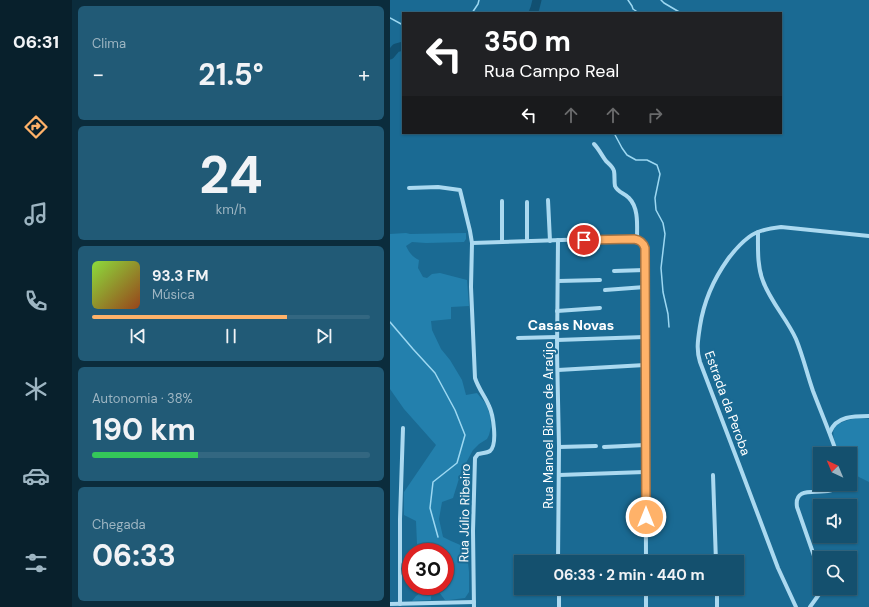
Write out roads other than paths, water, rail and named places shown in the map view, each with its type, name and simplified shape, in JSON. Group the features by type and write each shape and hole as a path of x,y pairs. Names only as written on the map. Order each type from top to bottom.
{"street":[{"path":"594,144 614,170 616,187 634,204 637,239"},
{"path":"409,188 438,187 460,190 472,243 623,238 637,239 643,242 645,248 646,555"},
{"path":"548,200 550,241"},
{"path":"502,201 502,242"},
{"path":"527,202 527,241"},
{"name":"Estrada da Peroba","path":"796,607 778,568 700,362 697,344 702,316 713,283 718,274 733,252 750,236 758,232 770,228 782,227 869,236"},
{"path":"758,232 759,258 763,281 796,339 821,413 835,447"},
{"name":"Rua Manoel Bione de Araújo","path":"558,240 558,555"},
{"name":"Rua Júlio Ribeiro","path":"472,243 471,287 475,378 489,406 493,419 495,438 489,452 478,454 475,458 473,531 474,605"},
{"path":"614,271 645,270"},
{"path":"558,281 600,280"},
{"path":"605,290 645,287"},
{"path":"557,311 600,308"},
{"path":"518,338 645,337"},
{"path":"558,370 645,365"},
{"path":"830,433 832,428 840,420 858,416 869,416"},
{"path":"402,605 400,519 403,428"},
{"path":"604,446 645,445"},
{"path":"559,447 596,446"},
{"path":"558,475 645,472"},
{"path":"713,475 716,555"},
{"path":"813,553 797,507 797,498 799,495 804,493 823,491"},
{"path":"559,595 559,607"},
{"path":"646,595 646,607"},
{"path":"717,595 718,607"},
{"path":"810,607 819,595"},
{"path":"390,604 474,605"}],"waterway":[{"path":"473,12 479,0"},
{"path":"533,12 537,0"},
{"path":"628,0 633,9 638,12"},
{"path":"661,0 679,12"},
{"path":"390,18 402,24"},
{"path":"390,55 396,48 402,46"},
{"path":"615,134 627,155 636,160 647,160 657,165 660,174 655,198 656,210 663,223 665,234 661,268 663,292 668,314 669,327"},
{"path":"390,322 435,373 455,410 465,435 457,463 433,482 430,508 438,537"}],"district":[{"name":"Casas Novas","path":"571,325"}]}
